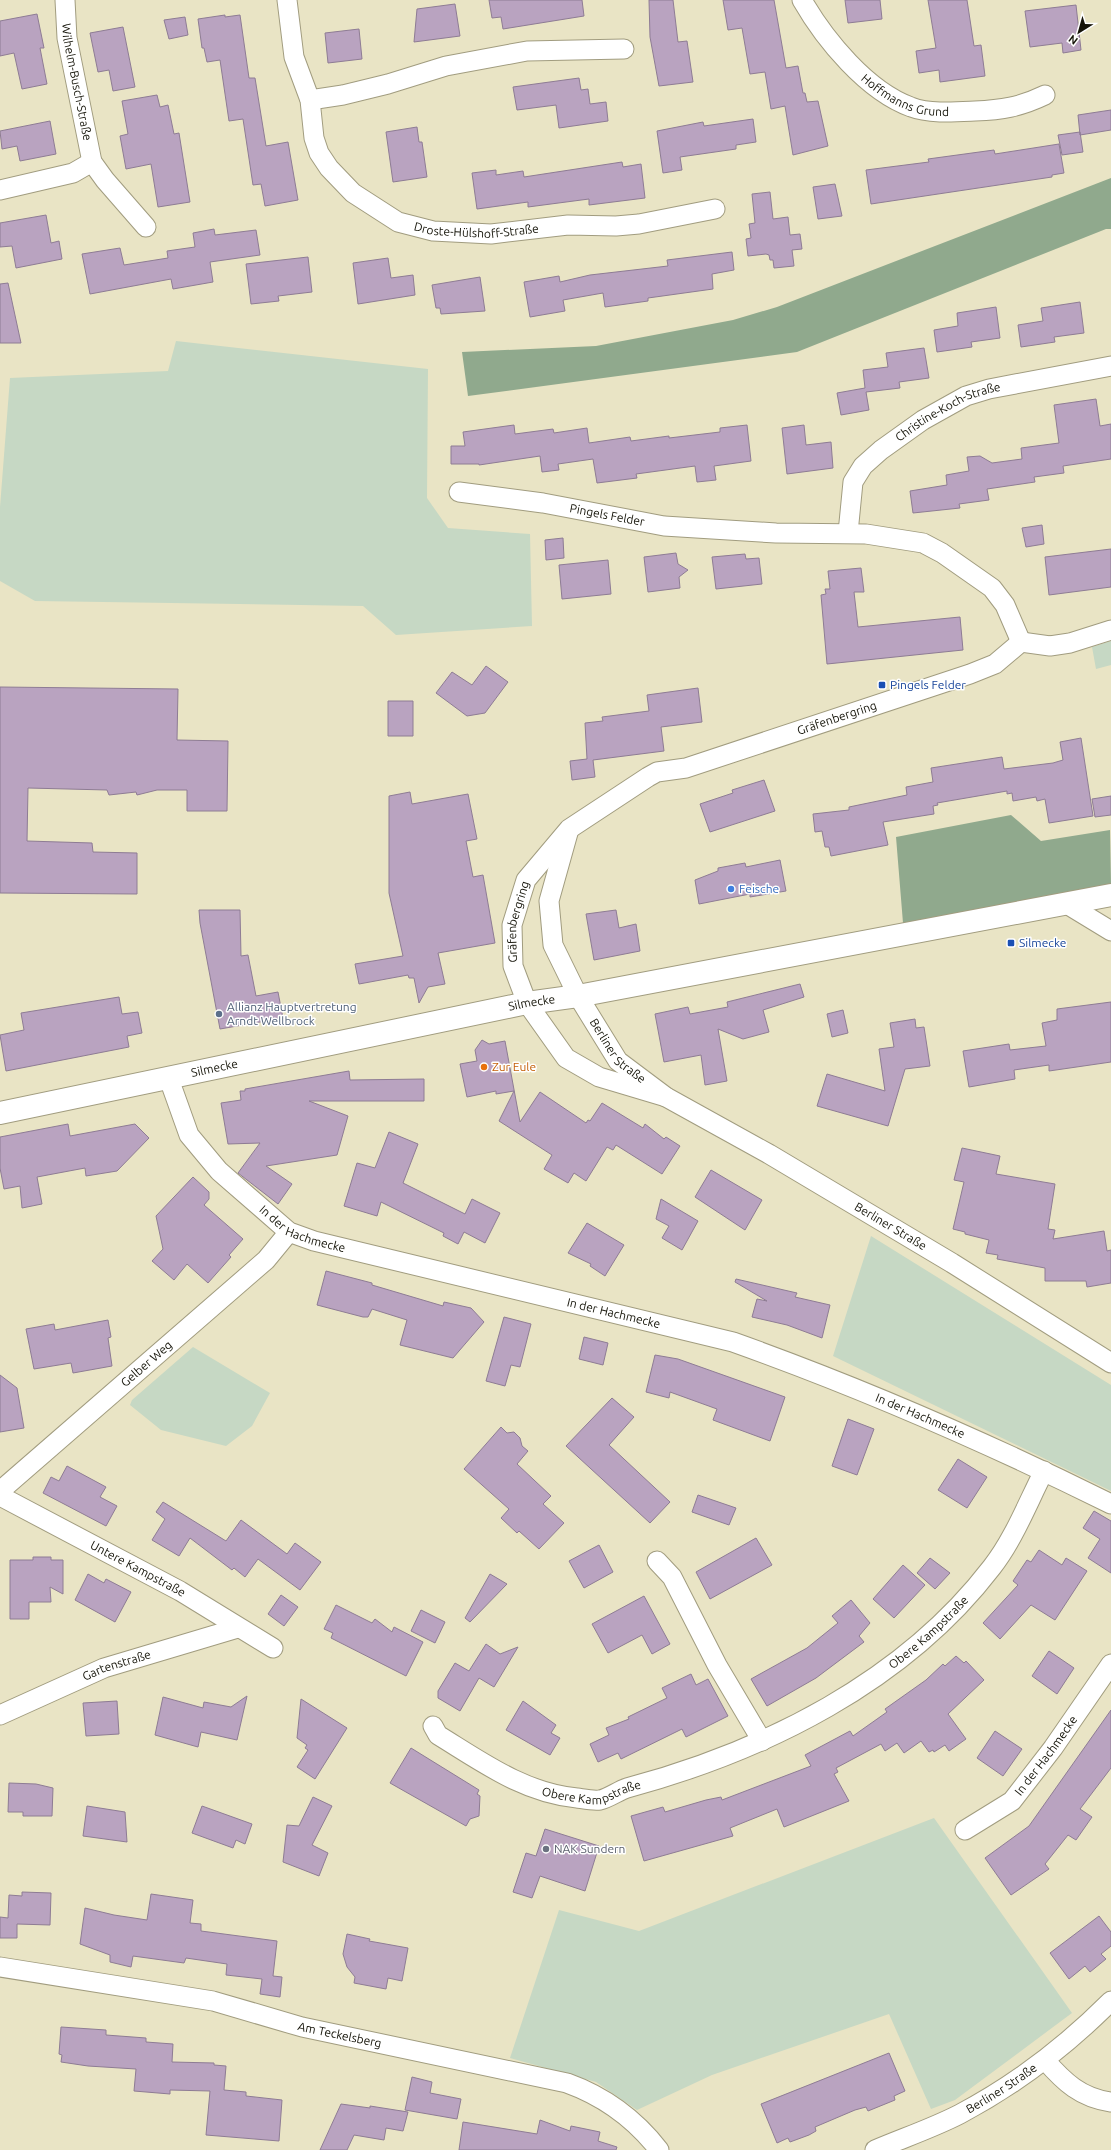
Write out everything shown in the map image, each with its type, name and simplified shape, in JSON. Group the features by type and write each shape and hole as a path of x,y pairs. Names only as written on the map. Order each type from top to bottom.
{"main road":[{"name":"Silmecke","path":"0,1113 169,1079 527,1003 578,996 1111,895"}],"street":[{"name":"Wilhelm-Busch-Straße","path":"65,0 67,38 92,162 105,180 146,227"},
{"name":"Droste-Hülshoff-Straße","path":"287,0 294,57 310,100 314,138 319,153 332,172 353,193 398,222 416,227 452,233 508,233 568,225 616,226 639,224 715,209"},
{"name":"Hoffmanns Grund","path":"802,0 814,21 855,68 886,96 912,108 960,112 1006,109 1026,104 1045,95"},
{"path":"310,100 343,95 388,84 446,66 526,51 624,49"},
{"path":"0,190 73,173 92,162"},
{"name":"Christine-Koch-Straße","path":"848,533 853,482 863,466 901,434 923,420 966,396 989,389 1111,366"},
{"name":"Pingels Felder","path":"459,492 543,503 664,526 776,533 848,533 923,543 992,588 1005,605 1021,642"},
{"path":"1021,642 1050,646 1070,642 1111,630"},
{"name":"Gräfenbergring","path":"527,1003 513,966 512,925 526,880 569,829 622,792 657,772 686,768 970,674 995,664 1021,642"},
{"name":"Gräfenbergring","path":"569,829 549,900 554,945 578,996"},
{"path":"1065,903 1111,931"},
{"name":"Berliner Straße","path":"578,996 618,1061 666,1098 769,1154 952,1263 1111,1363"},
{"name":"Berliner Straße","path":"527,1003 566,1058 600,1077 666,1098"},
{"name":"In der Hachmecke","path":"169,1079 189,1135 219,1172 289,1232 314,1241 733,1342 946,1425 1111,1504"},
{"name":"Gelber Weg","path":"0,1491 266,1260 289,1232"},
{"name":"Obere Kampstraße","path":"434,1726 438,1735 525,1786 562,1797 599,1800 622,1790 693,1770 762,1742 861,1687 907,1655 932,1633 993,1566 1044,1471"},
{"name":"Untere Kampstraße","path":"0,1496 180,1591 238,1628 273,1648"},
{"path":"657,1561 672,1577 717,1664 762,1742"},
{"name":"Gartenstraße","path":"0,1715 104,1668 238,1628"},
{"name":"In der Hachmecke","path":"965,1830 1012,1802 1053,1748 1111,1664"},
{"name":"Am Teckelsberg","path":"0,1967 213,2001 302,2027 567,2083 584,2089 613,2106 638,2126 658,2150"},
{"name":"Berliner Straße","path":"875,2150 960,2114 1045,2060 1091,2021 1111,2001"},
{"path":"1045,2060 1062,2080 1083,2095 1098,2100 1111,2102"}],"green space":[{"path":"1111,178 1111,229 1106,229 797,352 468,396 462,352 596,346 733,320 777,307"},
{"path":"176,341 428,369 427,498 448,528 530,534 532,626 396,635 363,606 35,601 0,581 0,507 10,378 168,371"},
{"path":"1111,641 1111,665 1096,669 1092,647"},
{"path":"1011,815 1041,841 1110,830 1111,884 903,923 896,837"},
{"path":"871,1236 1111,1385 1111,1491 833,1356"},
{"path":"193,1347 270,1393 252,1426 226,1446 161,1430 130,1405 132,1400"},
{"path":"934,1818 1072,2013 955,2100 931,2109 889,2014 712,2075 637,2110 596,2082 510,2058 559,1910 639,1931"}],"building":[{"path":"489,0 582,0 584,16 503,29 501,17 492,18"},
{"path":"649,0 673,0 678,42 687,41 693,82 659,86 650,37"},
{"path":"723,0 774,0 786,68 798,66 803,93 805,93 807,102 818,101 828,146 793,155 785,106 771,109 765,72 750,74 742,28 728,30"},
{"path":"845,0 880,0 882,19 848,23"},
{"path":"928,0 967,0 974,46 981,45 985,76 940,82 939,70 919,73 916,51 936,48"},
{"path":"455,4 460,36 414,42 417,9"},
{"path":"1076,5 1081,50 1063,53 1062,43 1030,47 1025,11"},
{"path":"37,14 44,48 40,48 47,84 22,89 14,53 0,56 0,21"},
{"path":"225,15 225,17 240,15 249,78 255,78 266,146 288,142 298,200 265,206 261,184 253,185 243,119 229,121 220,60 207,62 204,48 202,48 198,19"},
{"path":"185,17 188,35 169,39 164,20"},
{"path":"123,27 135,87 113,91 109,70 98,72 90,33"},
{"path":"359,29 362,59 328,63 325,33"},
{"path":"579,78 581,90 588,89 590,104 606,102 608,121 559,128 556,105 517,110 513,87"},
{"path":"157,95 160,107 168,105 174,134 179,133 190,202 158,207 151,164 126,169 120,136 128,134 122,101"},
{"path":"1111,110 1111,130 1080,135 1078,115"},
{"path":"753,119 756,142 736,145 736,149 680,157 682,170 663,173 657,131 703,122 704,126"},
{"path":"50,121 56,154 20,161 17,146 2,149 0,131"},
{"path":"417,127 419,142 422,142 427,177 393,182 386,132"},
{"path":"1080,132 1083,152 1062,155 1058,135"},
{"path":"1059,144 1064,173 1052,175 1052,177 871,204 866,170 929,162 928,159 994,150 995,154"},
{"path":"622,162 623,167 641,164 645,198 589,205 589,199 528,207 528,202 477,209 472,173 496,170 496,175 523,171 524,177"},
{"path":"835,184 842,216 818,219 813,187"},
{"path":"770,192 773,219 788,217 790,235 800,234 802,249 792,250 794,266 774,268 773,260 770,260 769,255 748,256 746,239 751,238 749,224 755,223 752,194"},
{"path":"46,215 51,243 59,241 62,259 16,268 12,246 0,247 0,223"},
{"path":"214,229 215,235 256,230 260,255 210,262 213,282 173,289 171,279 90,294 82,254 120,248 124,265 168,258 167,251 195,247 193,233"},
{"path":"732,252 734,270 712,274 713,289 648,298 648,301 605,307 603,293 563,300 565,311 530,317 524,282 559,276 560,282 590,275 668,266 667,260"},
{"path":"308,257 312,292 278,296 279,301 251,304 246,264"},
{"path":"388,258 391,278 413,275 415,295 358,304 353,263"},
{"path":"480,277 485,311 441,314 440,308 436,308 432,285"},
{"path":"8,283 21,343 0,343 0,284"},
{"path":"1080,302 1084,333 1054,337 1055,342 1021,347 1018,325 1043,321 1041,308"},
{"path":"996,307 1000,338 971,342 972,347 937,352 934,330 958,326 957,313"},
{"path":"924,348 929,378 899,382 900,388 866,392 869,410 841,415 837,393 865,388 863,370 888,367 886,353"},
{"path":"1096,399 1100,426 1111,424 1111,459 1063,466 1064,473 1034,477 1035,482 987,489 989,500 959,504 960,508 913,513 910,491 947,485 946,475 969,471 967,457 980,456 992,463 1022,459 1021,448 1059,443 1054,405"},
{"path":"514,425 515,434 553,429 554,433 587,428 589,443 630,437 631,441 669,436 669,438 720,432 720,428 747,425 751,461 714,466 716,480 697,482 695,466 636,474 637,478 597,483 593,459 558,464 559,470 542,472 540,456 479,465 451,464 451,446 465,446 463,432"},
{"path":"804,425 806,445 831,442 833,468 787,474 782,428"},
{"path":"1042,525 1044,544 1026,547 1022,528"},
{"path":"563,538 564,558 546,560 545,540"},
{"path":"1111,549 1111,587 1049,595 1045,557"},
{"path":"676,553 678,564 688,570 679,577 680,588 648,592 644,557"},
{"path":"745,554 746,559 759,558 762,584 716,589 712,557"},
{"path":"608,560 611,594 562,599 559,565"},
{"path":"861,568 864,592 854,592 858,627 960,617 963,650 827,664 821,595 826,594 825,589 830,589 828,571"},
{"path":"486,666 508,682 485,713 467,716 436,693 452,672 472,685"},
{"path":"0,687 178,689 177,740 228,741 227,811 187,811 187,790 157,790 137,795 136,792 109,795 107,790 28,788 27,841 92,843 93,852 137,853 137,894 0,893"},
{"path":"698,688 702,722 661,727 664,751 593,760 595,777 572,780 570,761 587,759 585,723 603,721 602,717 649,711 647,695"},
{"path":"388,701 413,701 413,736 388,736"},
{"path":"1081,738 1093,816 1049,823 1045,799 1037,801 1036,797 1013,801 1012,793 1007,794 1007,791 937,803 938,805 933,806 934,814 883,822 888,845 831,856 829,847 825,847 822,831 815,832 813,814 849,810 849,807 907,795 906,787 933,782 931,768 1002,757 1004,769 1053,763 1063,760 1060,742"},
{"path":"764,780 775,811 710,832 700,804 733,793 732,790"},
{"path":"410,792 412,804 468,794 477,839 466,841 473,877 483,875 495,943 438,953 445,984 428,987 419,1003 414,978 409,978 408,975 359,984 355,964 403,956 389,893 389,796"},
{"path":"1111,796 1111,815 1095,817 1092,799"},
{"path":"780,860 786,891 750,897 750,894 699,904 695,880 718,871 718,868 745,863 746,867"},
{"path":"199,910 240,910 241,956 248,955 256,996 278,992 283,1018 220,1029 200,923"},
{"path":"616,910 619,928 636,924 640,951 594,960 586,914"},
{"path":"800,984 804,997 763,1010 769,1032 743,1039 718,1029 727,1081 705,1085 701,1055 664,1062 655,1014 688,1007 690,1014 728,1007 727,1002"},
{"path":"119,997 122,1014 138,1012 142,1033 127,1036 129,1047 6,1071 0,1035 24,1030 21,1013"},
{"path":"1111,1002 1111,1062 1049,1071 1049,1065 1014,1070 1015,1079 969,1087 963,1051 1009,1044 1010,1050 1046,1046 1042,1023 1057,1020 1057,1009"},
{"path":"843,1010 848,1033 832,1037 827,1014"},
{"path":"915,1019 916,1028 924,1027 930,1066 905,1069 888,1126 817,1106 827,1074 885,1091 879,1049 894,1047 890,1023"},
{"path":"482,1040 489,1044 505,1041 520,1122 540,1092 586,1123 588,1120 590,1121 602,1103 643,1128 645,1124 664,1139 666,1137 680,1146 662,1174 616,1145 613,1150 607,1147 586,1181 574,1173 568,1183 544,1169 552,1155 499,1121 514,1091 496,1094 496,1091 467,1097 460,1064 477,1061 475,1050"},
{"path":"349,1071 350,1080 424,1079 424,1101 309,1101 348,1116 337,1155 266,1166 292,1184 278,1204 238,1173 260,1143 228,1144 221,1103 241,1100 240,1091 245,1091 245,1089"},
{"path":"68,1124 70,1136 135,1124 149,1138 117,1171 86,1176 85,1168 37,1177 42,1204 22,1208 20,1186 4,1189 0,1168 0,1137"},
{"path":"389,1132 418,1144 403,1183 465,1214 472,1199 500,1213 485,1243 464,1232 458,1244 443,1236 444,1233 381,1202 377,1216 344,1206 357,1163 375,1168"},
{"path":"962,1148 1000,1156 996,1174 1055,1184 1048,1229 1055,1230 1053,1239 1104,1231 1107,1251 1111,1250 1111,1283 1087,1287 1086,1281 1045,1281 1045,1268 997,1259 998,1255 986,1253 989,1240 965,1234 965,1232 953,1229 964,1182 954,1180"},
{"path":"711,1170 762,1200 745,1230 695,1197"},
{"path":"193,1177 209,1192 209,1199 204,1205 243,1239 229,1255 231,1257 208,1283 187,1264 174,1280 152,1261 163,1249 156,1216"},
{"path":"661,1199 698,1221 682,1250 662,1238 669,1226 656,1219"},
{"path":"587,1223 624,1245 605,1276 590,1266 591,1264 568,1253"},
{"path":"326,1271 372,1283 372,1285 443,1306 444,1302 471,1308 484,1322 453,1358 400,1345 407,1320 372,1309 368,1317 363,1317 317,1305"},
{"path":"736,1279 797,1293 795,1297 830,1305 822,1338 787,1325 752,1317 757,1299 767,1301 735,1282"},
{"path":"504,1317 531,1324 520,1367 511,1365 505,1386 486,1381"},
{"path":"108,1320 111,1337 108,1338 112,1366 73,1373 71,1363 34,1369 26,1329 54,1324 55,1330"},
{"path":"584,1337 608,1343 603,1365 579,1359"},
{"path":"655,1355 678,1359 785,1397 770,1441 713,1420 717,1409 670,1392 669,1398 646,1392"},
{"path":"0,1375 17,1388 24,1428 0,1432"},
{"path":"612,1398 634,1417 609,1445 670,1502 650,1523 566,1446"},
{"path":"848,1419 874,1429 857,1475 832,1466"},
{"path":"501,1427 507,1433 514,1432 520,1438 522,1446 528,1451 517,1464 551,1496 543,1504 564,1523 539,1549 519,1531 517,1533 501,1518 509,1509 464,1469"},
{"path":"958,1459 987,1477 967,1508 938,1490"},
{"path":"67,1466 106,1487 100,1497 117,1506 106,1526 43,1493 51,1477 59,1481"},
{"path":"698,1495 736,1508 729,1525 692,1512"},
{"path":"163,1502 226,1541 241,1520 287,1554 295,1543 321,1562 300,1590 258,1559 245,1577 234,1568 232,1570 190,1538 179,1556 152,1540 165,1519 156,1512"},
{"path":"1094,1511 1111,1521 1111,1573 1088,1558 1100,1539 1083,1528"},
{"path":"756,1538 772,1565 710,1599 696,1572"},
{"path":"599,1545 613,1572 584,1588 569,1561"},
{"path":"1039,1550 1062,1565 1066,1558 1087,1571 1055,1620 1031,1605 1000,1639 983,1623 1018,1585 1013,1581 1027,1560 1031,1562"},
{"path":"33,1557 51,1557 51,1560 63,1560 63,1594 50,1587 51,1602 29,1602 29,1619 10,1619 10,1560 33,1560"},
{"path":"930,1558 950,1573 935,1589 917,1573"},
{"path":"903,1565 925,1585 894,1618 873,1599"},
{"path":"88,1574 104,1583 106,1579 131,1592 115,1622 75,1600"},
{"path":"490,1574 507,1584 470,1622 465,1618"},
{"path":"281,1595 298,1607 284,1626 268,1614"},
{"path":"644,1596 670,1644 652,1654 642,1635 608,1653 592,1624"},
{"path":"851,1600 870,1623 859,1636 864,1642 816,1678 767,1706 751,1679 807,1648 838,1623 832,1616"},
{"path":"336,1605 372,1623 375,1619 392,1632 394,1627 423,1642 406,1676 331,1638 333,1633 324,1629"},
{"path":"421,1610 445,1622 435,1643 411,1631"},
{"path":"486,1644 500,1654 518,1647 494,1687 479,1678 460,1711 438,1698 438,1691 455,1663 469,1671"},
{"path":"1049,1651 1074,1668 1057,1694 1032,1676"},
{"path":"956,1656 964,1663 966,1661 984,1680 948,1714 966,1739 949,1751 945,1745 934,1752 933,1750 929,1752 921,1741 904,1753 897,1743 885,1751 881,1744 836,1768 838,1772 834,1774 849,1801 784,1827 777,1809 730,1828 733,1836 644,1861 631,1816 663,1807 665,1812 706,1800 721,1797 722,1800 811,1766 805,1755 850,1731 853,1736 887,1712 885,1709 926,1680 943,1664 945,1666"},
{"path":"691,1674 696,1685 708,1679 728,1716 686,1737 682,1729 621,1759 618,1753 598,1762 590,1744 609,1735 606,1728 629,1719 628,1717 667,1698 662,1688"},
{"path":"247,1696 237,1740 201,1732 198,1747 155,1735 163,1697 203,1708 204,1702 231,1707"},
{"path":"301,1699 347,1728 315,1779 297,1767 308,1750 305,1748 307,1745 297,1738"},
{"path":"117,1701 119,1734 86,1736 83,1703"},
{"path":"523,1701 556,1725 551,1733 560,1738 550,1755 506,1730"},
{"path":"1111,1710 1111,1768 1080,1809 1092,1817 1076,1840 1068,1835 1045,1864 1049,1869 1011,1895 985,1858 1029,1826"},
{"path":"995,1731 1022,1749 1003,1776 977,1758"},
{"path":"411,1748 479,1790 477,1794 480,1796 479,1816 470,1819 466,1826 390,1783"},
{"path":"9,1783 36,1784 53,1788 52,1816 23,1816 23,1812 8,1812"},
{"path":"313,1797 332,1806 312,1845 328,1853 319,1876 283,1862 287,1825 299,1826"},
{"path":"87,1806 125,1812 127,1842 83,1836"},
{"path":"202,1806 252,1824 245,1844 236,1840 233,1848 192,1833"},
{"path":"545,1829 599,1846 585,1891 540,1876 532,1898 513,1892 526,1853 536,1856"},
{"path":"22,1892 51,1893 50,1925 17,1924 17,1938 0,1938 0,1917 8,1918 9,1895 22,1896"},
{"path":"151,1894 193,1900 190,1923 201,1924 201,1931 277,1941 273,1976 282,1977 280,1997 260,1994 262,1979 226,1975 227,1964 186,1958 184,1963 133,1956 131,1967 110,1962 110,1955 80,1944 85,1908 114,1915 147,1920"},
{"path":"1099,1916 1111,1932 1111,1946 1101,1954 1106,1959 1090,1972 1085,1966 1069,1979 1050,1953"},
{"path":"347,1934 370,1939 369,1941 408,1948 402,1981 388,1978 386,1989 354,1983 355,1977 347,1967 343,1954"},
{"path":"61,2027 106,2030 106,2035 146,2038 146,2042 173,2044 172,2062 214,2063 214,2065 226,2066 224,2090 246,2092 246,2096 282,2100 279,2141 206,2135 210,2091 170,2090 170,2094 134,2091 136,2069 88,2066 61,2062 62,2055 59,2054"},
{"path":"889,2053 905,2091 894,2096 895,2100 868,2111 866,2107 855,2110 815,2127 816,2131 809,2135 790,2142 788,2138 777,2143 761,2104"},
{"path":"412,2077 432,2082 430,2093 461,2099 457,2119 405,2110"},
{"path":"341,2104 370,2108 370,2106 408,2112 403,2131 386,2128 384,2140 354,2135 347,2150 320,2150"},
{"path":"540,2120 570,2131 571,2126 600,2132 598,2141 617,2147 616,2150 459,2150 463,2122 537,2134"}],"place":[{"name":"Pingels Felder","path":"882,685"},
{"name":"Feische","path":"731,889"},
{"name":"Silmecke","path":"1011,943"},
{"name":"Allianz Hauptvertretung Arndt Wellbrock","path":"219,1014"},
{"name":"Zur Eule","path":"484,1067"},
{"name":"NAK Sundern","path":"546,1849"}]}
